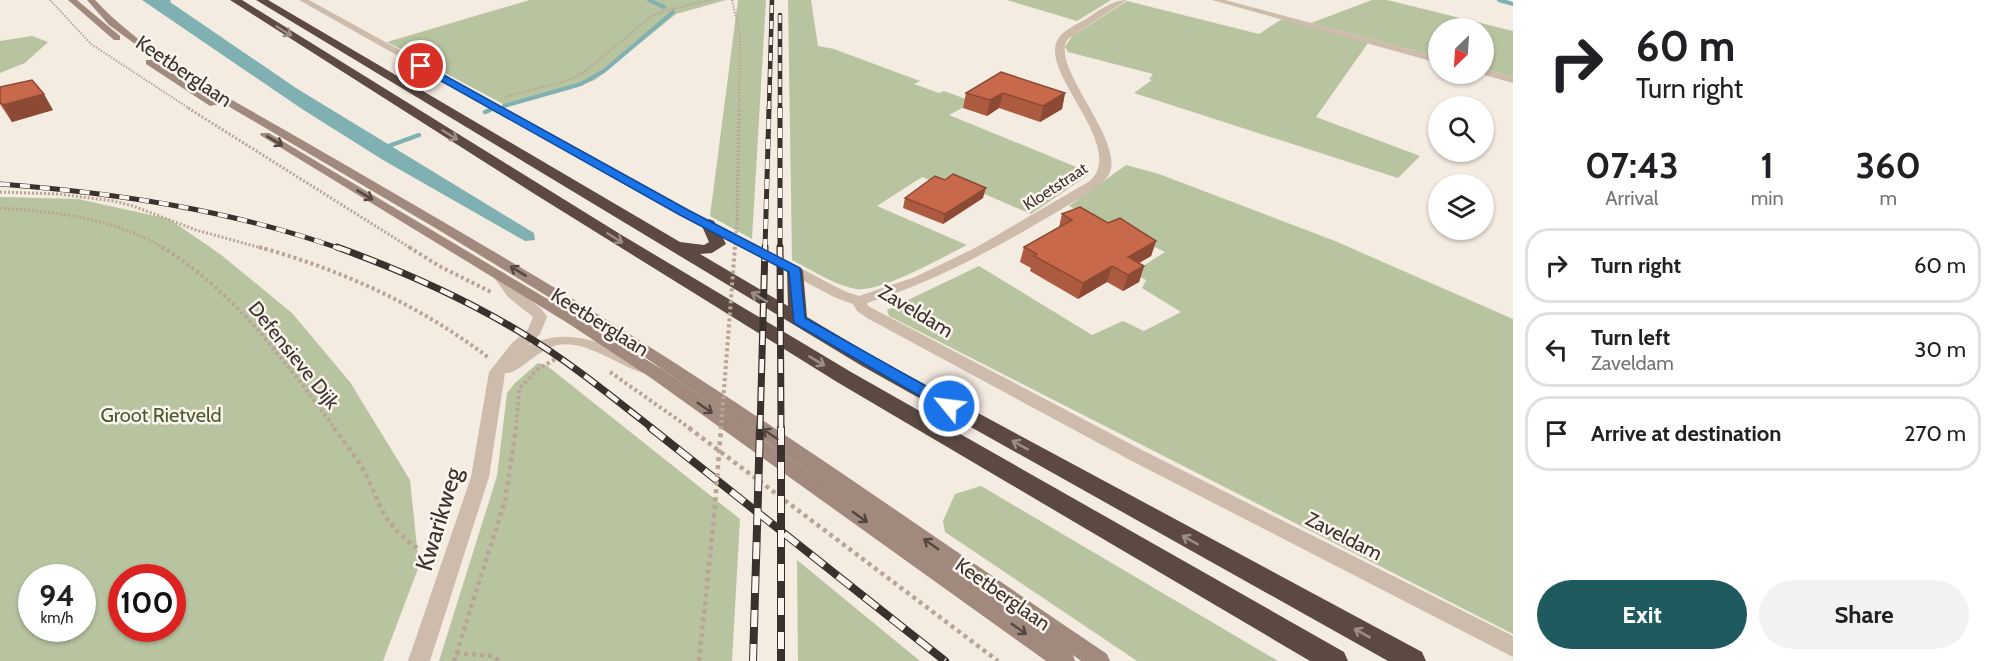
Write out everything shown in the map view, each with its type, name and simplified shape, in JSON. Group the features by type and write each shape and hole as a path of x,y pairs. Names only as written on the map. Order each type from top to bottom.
{"highway":[{"path":"235,0 638,252 854,383 1007,474 1335,661"},
{"path":"261,0 798,320 1413,661"},
{"path":"674,247 706,250 718,243 709,224"},
{"path":"795,271 798,320"}],"main road":[{"name":"Keetberglaan","path":"72,0 99,25 174,80 499,275 657,374 1064,661"},
{"name":"Keetberglaan","path":"91,0 112,23 156,55 237,107 634,342 1099,661"}],"street":[{"name":"Zaveldam","path":"303,0 684,212 839,294 859,301 862,308 872,315 980,374 1513,647"},
{"name":"Kloetstraat","path":"859,301 884,295 997,242 1094,184 1101,177 1105,169 1102,145 1058,51 1059,45 1068,35 1123,0"},
{"path":"1216,0 1428,57"},
{"path":"1494,75 1513,80"},
{"name":"Kwarikweg","path":"418,661 480,477 494,389 500,366 535,331 540,317 536,310 513,294 499,275"},
{"name":"Kwarikweg","path":"494,389 501,377 524,355 551,342 569,339 581,340 611,356 657,374"}],"path":[{"path":"486,102 566,81 583,73 650,17 664,11 711,0"},
{"path":"699,661 714,517 736,220 740,35 732,0"},
{"path":"0,192 59,194 113,201 133,206 196,230 286,255 371,286 460,336 500,366"},
{"name":"Defensieve Dijk","path":"0,208 30,210 104,222 149,239 192,265 253,322 360,464 392,528 417,548"},
{"path":"454,661 505,501 515,445 519,389 538,369 567,352"},
{"path":"456,653 492,656 500,661"}],"green space":[{"path":"530,0 726,0 676,14 595,80 568,90 505,105 387,42"},
{"path":"738,0 766,0 752,239 710,216"},
{"path":"788,0 811,0 818,46 834,49 920,81 914,84 939,93 944,91 974,102 949,115 1091,173 1031,214 952,180 942,185 922,177 877,206 967,245 912,273 880,286 867,289 848,287 831,281 792,260"},
{"path":"1007,0 1111,0 1077,21"},
{"path":"1372,0 1387,0 1460,18 1428,18 1428,54 1311,23"},
{"path":"1127,1 1259,34 1282,19 1368,43 1316,117 1420,156 1398,178 1134,93 1152,80 1149,79 1153,74 1068,52 1065,47 1072,36"},
{"path":"1494,26 1513,31 1513,77 1494,72"},
{"path":"32,36 48,42 25,63 0,73 0,41"},
{"path":"1126,165 1159,174 1335,241 1513,319 1513,634 889,316 887,310 979,266 1092,335 1123,321 1144,331 1181,312 1142,288 1146,280 1132,273 1165,252 1069,206"},
{"name":"Groot Rietveld","path":"0,197 78,199 169,219 220,254 292,313 350,382 410,480 419,566 383,661 0,661"},
{"path":"538,363 546,365 740,519 732,661 439,661 497,476 507,393"},
{"path":"981,486 1278,661 1137,661 945,532 943,521 955,494"},
{"path":"797,560 920,661 798,661"}],"water":[{"path":"142,0 171,0 170,2 296,88 534,233 535,240 525,241 383,160 302,109"}],"building":[{"path":"1001,72 1065,93 1043,106 1003,93 990,100 966,93"},
{"path":"32,80 44,94 3,105 0,102 0,87"},
{"path":"953,174 986,188 945,214 905,198 935,176 945,180"},
{"path":"1080,207 1108,223 1120,218 1156,241 1128,257 1144,266 1128,275 1112,266 1083,283 1034,256 1037,254 1024,247 1072,220 1062,214"}],"waterway":[{"path":"649,0 664,7"},
{"path":"1499,0 1513,4"},
{"path":"504,106 581,84 604,71 673,12"},
{"path":"485,112 490,110"},
{"path":"383,148 419,135"}],"railway":[{"path":"769,109 772,0"},
{"path":"780,15 780,247"},
{"path":"765,249 769,108"},
{"path":"0,184 87,192 173,205 258,224 341,249"},
{"path":"337,247 430,285 498,319 571,366 653,429"},
{"path":"760,429 765,247"},
{"path":"780,247 781,429"},
{"path":"651,428 757,512"},
{"path":"757,512 760,428"},
{"path":"781,429 781,531"},
{"path":"753,661 757,512"},
{"path":"757,512 781,531"},
{"path":"781,531 945,661"},
{"path":"781,531 781,661"}],"route":[{"path":"421,66 795,271 798,320 949,406"}]}
